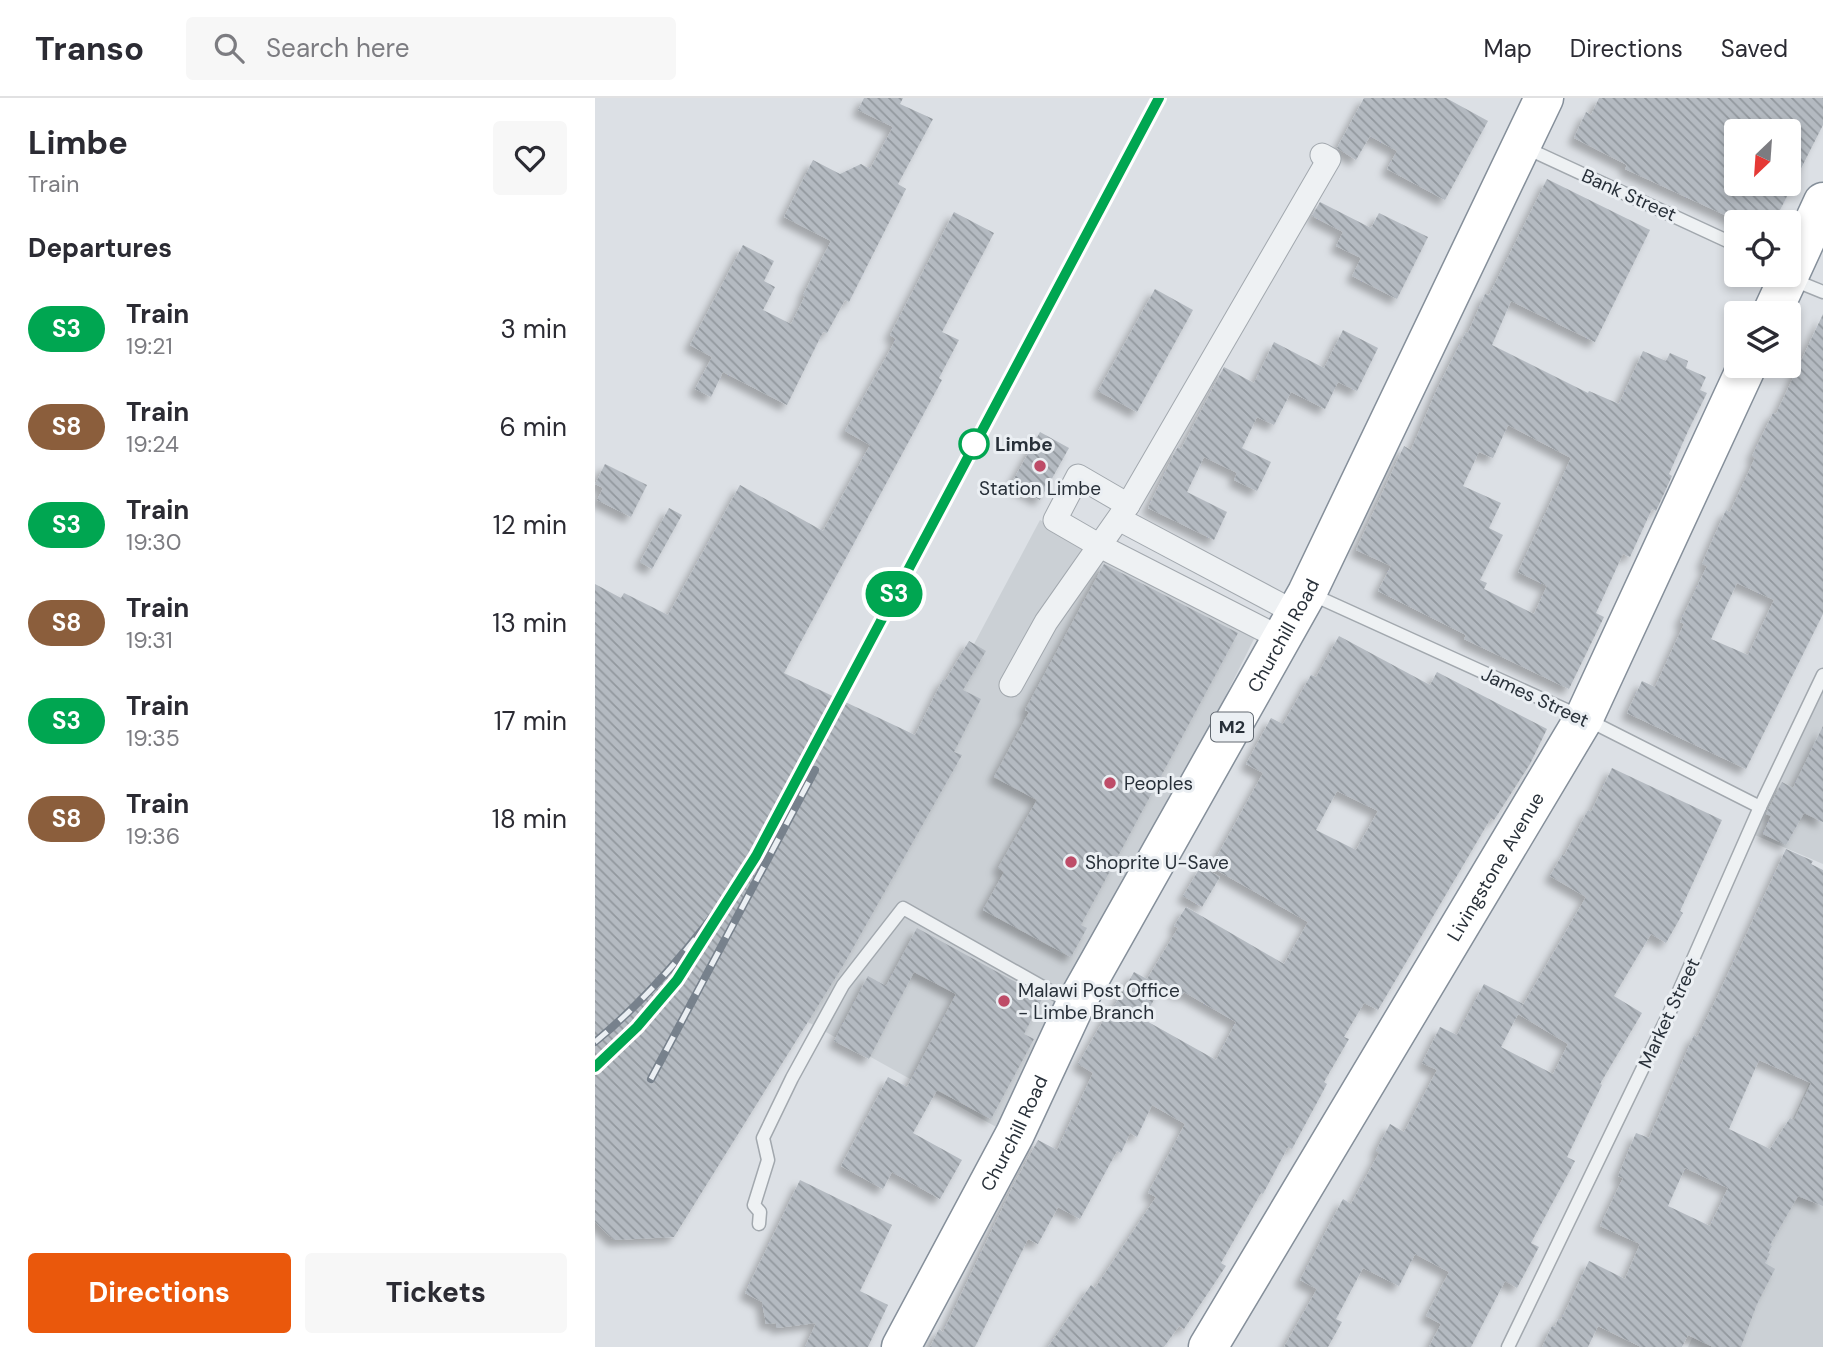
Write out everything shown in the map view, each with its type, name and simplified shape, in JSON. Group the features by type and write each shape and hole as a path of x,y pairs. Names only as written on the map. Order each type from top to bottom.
{"highway":[{"name":"Churchill Road","path":"901,1347 1015,1134 1075,1005 1295,615 1544,98"},
{"path":"1801,248 1823,202"},
{"name":"Livingstone Avenue","path":"1208,1347 1584,718 1741,378"}],"street":[{"path":"1011,685 1046,622 1124,512 1329,159 1322,155"},
{"path":"1078,477 1124,512 1199,561 1295,615 1184,589 1055,520 1078,477"},
{"path":"1184,589 1199,561"}],"lane":[{"name":"Bank Street","path":"1522,146 1724,239"},
{"path":"1801,280 1823,292"},
{"name":"James Street","path":"1295,615 1584,718 1760,807"},
{"name":"Market Street","path":"1508,1347 1668,1016 1760,807 1823,675"},
{"path":"759,1224 760,1212 754,1205 768,1160 763,1138 792,1078 843,985 903,908 1075,1005"}],"shaded area":[{"path":"1040,520 1257,633 1007,1133 781,1007"},
{"path":"1823,691 1823,864 1755,835"},
{"path":"1823,1053 1823,1347 1688,1347"}],"building":[{"path":"864,98 903,98 900,104 933,119 898,184 906,189 849,302 845,300 827,333 823,332 787,405 723,372 711,397 695,389 712,357 690,345 743,245 774,261 764,281 775,287 763,310 791,324 831,241 784,217 813,160 840,174 861,164 870,169 893,127 858,110"},
{"path":"1364,98 1446,98 1488,121 1445,200 1387,169 1397,151 1370,136 1356,160 1337,148"},
{"path":"1599,98 1823,98 1823,125 1801,169 1801,119 1724,119 1724,196 1787,196 1780,210 1724,210 1724,215 1625,169 1627,165 1574,138 1586,112 1591,115"},
{"path":"1547,179 1650,230 1595,342 1511,301 1492,345 1588,393 1589,391 1619,404 1643,351 1666,361 1670,353 1688,361 1686,368 1706,377 1700,390 1707,393 1669,474 1672,476 1656,511 1652,509 1630,557 1623,554 1596,613 1604,617 1569,689 1464,639 1466,635 1378,591 1391,566 1356,550 1404,446 1411,450 1437,389 1466,332 1468,333 1485,294 1489,295","holes":["1508,425 1571,458 1518,572 1547,586 1534,614 1484,589 1487,583 1480,580 1503,535 1489,528 1501,503 1463,486 1479,452 1493,458"]},
{"path":"1320,202 1371,228 1379,213 1428,237 1397,299 1352,276 1361,258 1336,246 1343,232 1312,216"},
{"path":"954,212 994,233 942,332 959,340 939,378 942,380 784,673 915,735 943,679 945,681 969,641 986,651 963,690 981,699 954,752 962,755 844,964 674,1237 614,1240 595,1222 595,584 621,598 624,593 668,615 740,485 823,531 870,445 845,431 896,339 890,335"},
{"path":"1155,289 1193,310 1137,412 1098,391"},
{"path":"1823,314 1823,614 1746,769 1627,713 1642,681 1655,687 1684,624 1680,622 1707,566 1702,564 1726,510 1730,512 1755,458 1752,456 1773,413 1776,414 1793,378 1801,378 1801,361","holes":["1737,583 1774,600 1748,655 1711,639"]},
{"path":"1343,330 1378,348 1357,391 1338,382 1325,409 1291,392 1274,425 1257,417 1242,448 1271,462 1257,491 1234,480 1237,473 1204,457 1187,492 1227,512 1214,540 1148,508 1176,450 1178,447 1181,449 1224,367 1254,383 1274,342 1324,368"},
{"name":"Station Limbe","path":"1040,432 1069,448 1040,500 1011,484"},
{"path":"605,464 647,485 631,517 597,500 603,488 595,484"},
{"path":"669,508 682,515 652,569 640,562"},
{"path":"1104,564 1238,633 1081,925 1087,928 1071,957 983,910 1004,872 998,868 1037,800 994,777 1029,712 1025,710"},
{"path":"1339,636 1430,685 1437,672 1547,729 1530,764 1494,820 1491,818 1378,1010 1364,1003 1344,1037 1349,1039 1324,1082 1327,1084 1292,1149 1288,1147 1221,1263 1226,1266 1184,1329 1179,1326 1164,1347 1048,1347 1091,1285 1095,1288 1156,1197 1148,1193 1185,1124 1152,1105 1137,1137 1130,1133 1121,1153 1117,1151 1080,1219 1058,1207 1038,1244 1028,1239 975,1347 930,1347 939,1329 943,1332 1038,1140 1057,1150 1093,1073 1078,1064 1111,1007 1113,1008 1134,972 1147,979 1178,928 1174,926 1186,907 1284,964 1308,922 1211,867 1263,773 1246,764 1271,718 1283,724 1311,675 1316,677","holes":["1337,791 1378,811 1356,850 1316,830","1163,984 1182,995 1184,992 1236,1022 1216,1060 1143,1019"]},
{"path":"1823,726 1823,822 1804,813 1786,845 1763,834 1771,816 1766,814 1782,782 1793,788"},
{"path":"1612,768 1722,820 1680,911 1683,913 1666,943 1651,934 1614,996 1642,1013 1600,1084 1602,1085 1567,1157 1575,1161 1531,1243 1539,1247 1517,1288 1505,1281 1471,1347 1429,1347 1441,1324 1426,1316 1449,1272 1415,1254 1399,1286 1363,1268 1336,1319 1342,1322 1328,1347 1284,1347 1317,1289 1300,1280 1343,1199 1351,1204 1379,1153 1376,1151 1390,1124 1404,1132 1437,1070 1422,1063 1440,1027 1457,1035 1484,984 1523,1004 1519,1012 1586,897 1550,876 1562,855 1564,856 1588,810 1591,812","holes":["1518,1014 1568,1044 1553,1074 1501,1047"]},
{"path":"1786,849 1813,861 1811,864 1823,870 1823,1206 1798,1196 1770,1245 1770,1254 1765,1263 1775,1269 1757,1304 1741,1347 1713,1347 1688,1335 1682,1347 1641,1347 1598,1326 1588,1347 1542,1347 1552,1326 1555,1327 1558,1319 1561,1320 1589,1261 1625,1279 1640,1244 1600,1226 1623,1178 1618,1176 1636,1133 1649,1138 1694,1035 1697,1037","holes":["1759,1060 1811,1083 1794,1120 1790,1118 1770,1149 1729,1129","1685,1168 1728,1188 1710,1226 1668,1206"]},
{"path":"1201,866 1220,877 1202,907 1183,896"},
{"path":"917,928 1043,997 1024,1034 1034,1039 991,1119 937,1090 913,1133 962,1160 940,1199 892,1172 883,1189 841,1166 888,1077 907,1087 956,994 914,972 869,1059 834,1041 868,976 886,986"},
{"path":"800,1180 892,1225 860,1291 888,1305 868,1347 805,1347 816,1323 776,1328 776,1323 766,1324 762,1302 745,1293"}],"railway":[{"path":"595,1042 640,1001 682,955 756,856 1159,98"},
{"path":"651,1079 815,770"},
{"path":"595,1067 650,1010 697,947"}],"train":[{"name":"S3","path":"595,1067 637,1027 677,980 756,856 1159,98"}],"place":[{"name":"Limbe","path":"974,444"},
{"name":"Station Limbe","path":"1040,466"},
{"name":"Peoples","path":"1110,783"},
{"name":"Shoprite U-Save","path":"1071,862"},
{"name":"Malawi Post Office - Limbe Branch","path":"1004,1001"}]}
